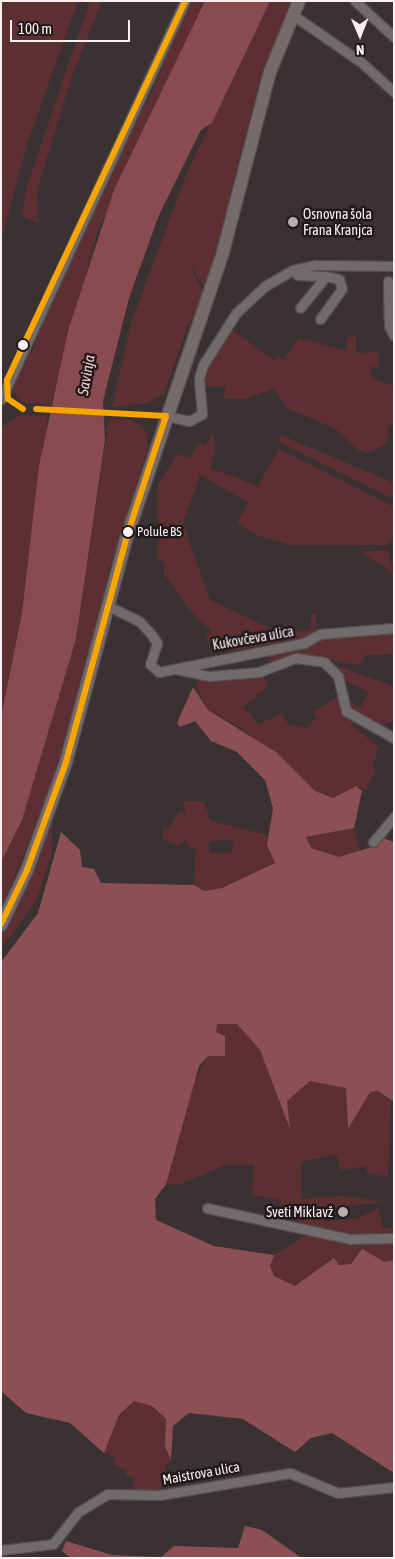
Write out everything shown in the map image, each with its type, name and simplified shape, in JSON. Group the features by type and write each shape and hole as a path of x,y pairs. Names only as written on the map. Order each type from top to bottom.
{"main road":[{"path":"1,925 63,771 108,606 166,416 223,252 270,72 299,1"}],"street":[{"path":"1,399 185,1"},
{"path":"356,1 394,37"},
{"path":"293,14 362,62 394,92"},
{"path":"166,416 189,421 202,414 198,378 202,365 236,313 264,286 315,265 394,266"},
{"path":"264,286 307,273 339,278 342,290 320,319"},
{"path":"300,308 326,276"},
{"path":"388,281 388,326 394,336"},
{"name":"Kukovčeva ulica","path":"108,606 139,621 157,643 152,669 176,669 210,676 259,672 296,658 324,662 338,676 346,711 394,738"},
{"name":"Kukovčeva ulica","path":"176,669 304,642 320,634 394,628"},
{"path":"373,842 394,817"},
{"path":"207,1208 350,1239 394,1238"},
{"name":"Maistrova ulica","path":"1,1550 53,1544 83,1507 108,1494 160,1495 290,1473 338,1493 394,1487"}],"shaded area":[{"path":"1,1 78,1 26,147 1,242"},
{"path":"90,1 102,1 72,76 37,191 39,223 22,217 26,190"},
{"path":"190,1 205,1 97,233 51,405 22,402 10,388 18,369 34,348 43,317 111,167 151,94"},
{"path":"270,1 293,1 259,82 206,291 186,256 205,296 188,325 164,393 147,403 112,407 131,323 188,170"},
{"path":"230,328 274,361 278,355 283,360 299,338 347,351 347,337 356,337 356,353 378,352 379,367 371,367 371,378 394,386 394,426 389,425 387,443 368,453 358,450 336,429 287,408 273,389 246,399 224,398 225,387 203,387 206,366"},
{"path":"21,415 48,416 22,613 1,717 1,427"},
{"path":"109,419 132,420 147,432 148,448 110,567 78,705 41,813 1,908 1,862 22,820 76,639"},
{"path":"212,433 216,447 210,468 258,486 279,449 394,507 394,539 386,545 290,545 259,536 237,524 248,502 200,475 183,524 210,600 280,633 305,631 311,628 311,614 316,614 316,632 309,637 232,651 214,644 206,639 211,629 197,619 164,574 164,563 158,559 158,483 178,454 190,459 198,443 206,446"},
{"path":"281,435 394,483 394,499 278,442"},
{"path":"394,546 394,574 361,552 387,550 392,568"},
{"path":"394,630 394,654 364,655 364,661 355,665 305,654 271,662 269,652 323,636"},
{"path":"338,666 394,687 394,721 380,726 348,710 342,699 361,707 369,692 343,680"},
{"path":"262,674 269,685 243,707 259,724 281,714 289,725 305,728 316,719 313,712 338,697 341,708 352,716 353,727 379,747 372,767 376,770 366,789 356,786 333,798 315,791 245,730 208,710 197,688 198,678"},
{"path":"193,687 208,710 276,752 315,791 333,798 356,786 362,791 354,828 306,837 311,848 339,857 375,846 380,837 394,842 394,1102 378,1091 370,1092 348,1129 346,1088 310,1081 287,1101 290,1129 260,1050 237,1024 217,1024 216,1032 225,1036 225,1056 208,1056 199,1066 166,1184 155,1199 156,1220 214,1246 274,1255 270,1266 274,1276 295,1286 334,1258 339,1265 351,1264 362,1249 385,1262 394,1260 394,1473 332,1433 311,1438 295,1452 243,1419 189,1413 173,1426 171,1460 165,1446 166,1419 152,1406 134,1401 119,1415 104,1453 70,1423 26,1413 1,1391 1,962 38,913 61,832 80,850 82,867 94,869 101,883 194,885 204,891 222,888 275,863 267,845 273,808 265,780 237,752 211,741 195,721 180,727 177,723"},
{"path":"184,801 204,802 211,821 267,835 275,864 222,888 203,891 194,885 196,849 189,847 185,839 178,846 162,838 163,828 167,830 179,812 185,813","holes":["230,840 234,843 231,853 210,853 209,841"]},
{"path":"53,819 51,855 37,900 1,949 1,936"},
{"path":"354,828 360,852 339,857 311,848 306,837"},
{"path":"225,1021 237,1024 260,1050 290,1129 287,1101 310,1081 346,1088 348,1129 369,1092 378,1091 391,1102 388,1177 367,1173 366,1166 340,1170 337,1154 301,1162 301,1199 342,1196 384,1202 324,1208 325,1221 356,1219 378,1208 383,1229 394,1227 394,1236 361,1237 297,1224 300,1209 280,1204 280,1200 252,1195 254,1165 225,1165 179,1185 166,1184 190,1089 208,1056 216,1024"},
{"path":"311,1233 394,1240 394,1260 385,1262 362,1249 351,1264 339,1265 334,1258 295,1286 274,1276 270,1267 274,1255"},
{"path":"133,1401 152,1406 166,1420 165,1446 172,1462 166,1465 160,1492 132,1491 134,1477 125,1476 126,1470 114,1465 115,1458 104,1453 119,1415"},
{"path":"245,1526 262,1530 302,1558 71,1558 62,1551 66,1541 112,1555 161,1557 174,1546 238,1548"}],"water":[{"name":"Savinja","path":"205,1 270,1 212,123 201,130 159,215 129,298 103,401 105,440 76,639 22,820 1,862 1,717 22,613 39,466 68,331 114,190"}],"transit line":[{"path":"23,409 8,399 7,380 185,1"},
{"path":"1,924 27,870 66,762 126,539 166,416 36,409"}],"place":[{"name":"Osnovna šola Frana Kranjca","path":"293,222"},
{"name":"Polule BS","path":"128,532"},
{"name":"Sveti Miklavž","path":"343,1212"}]}
